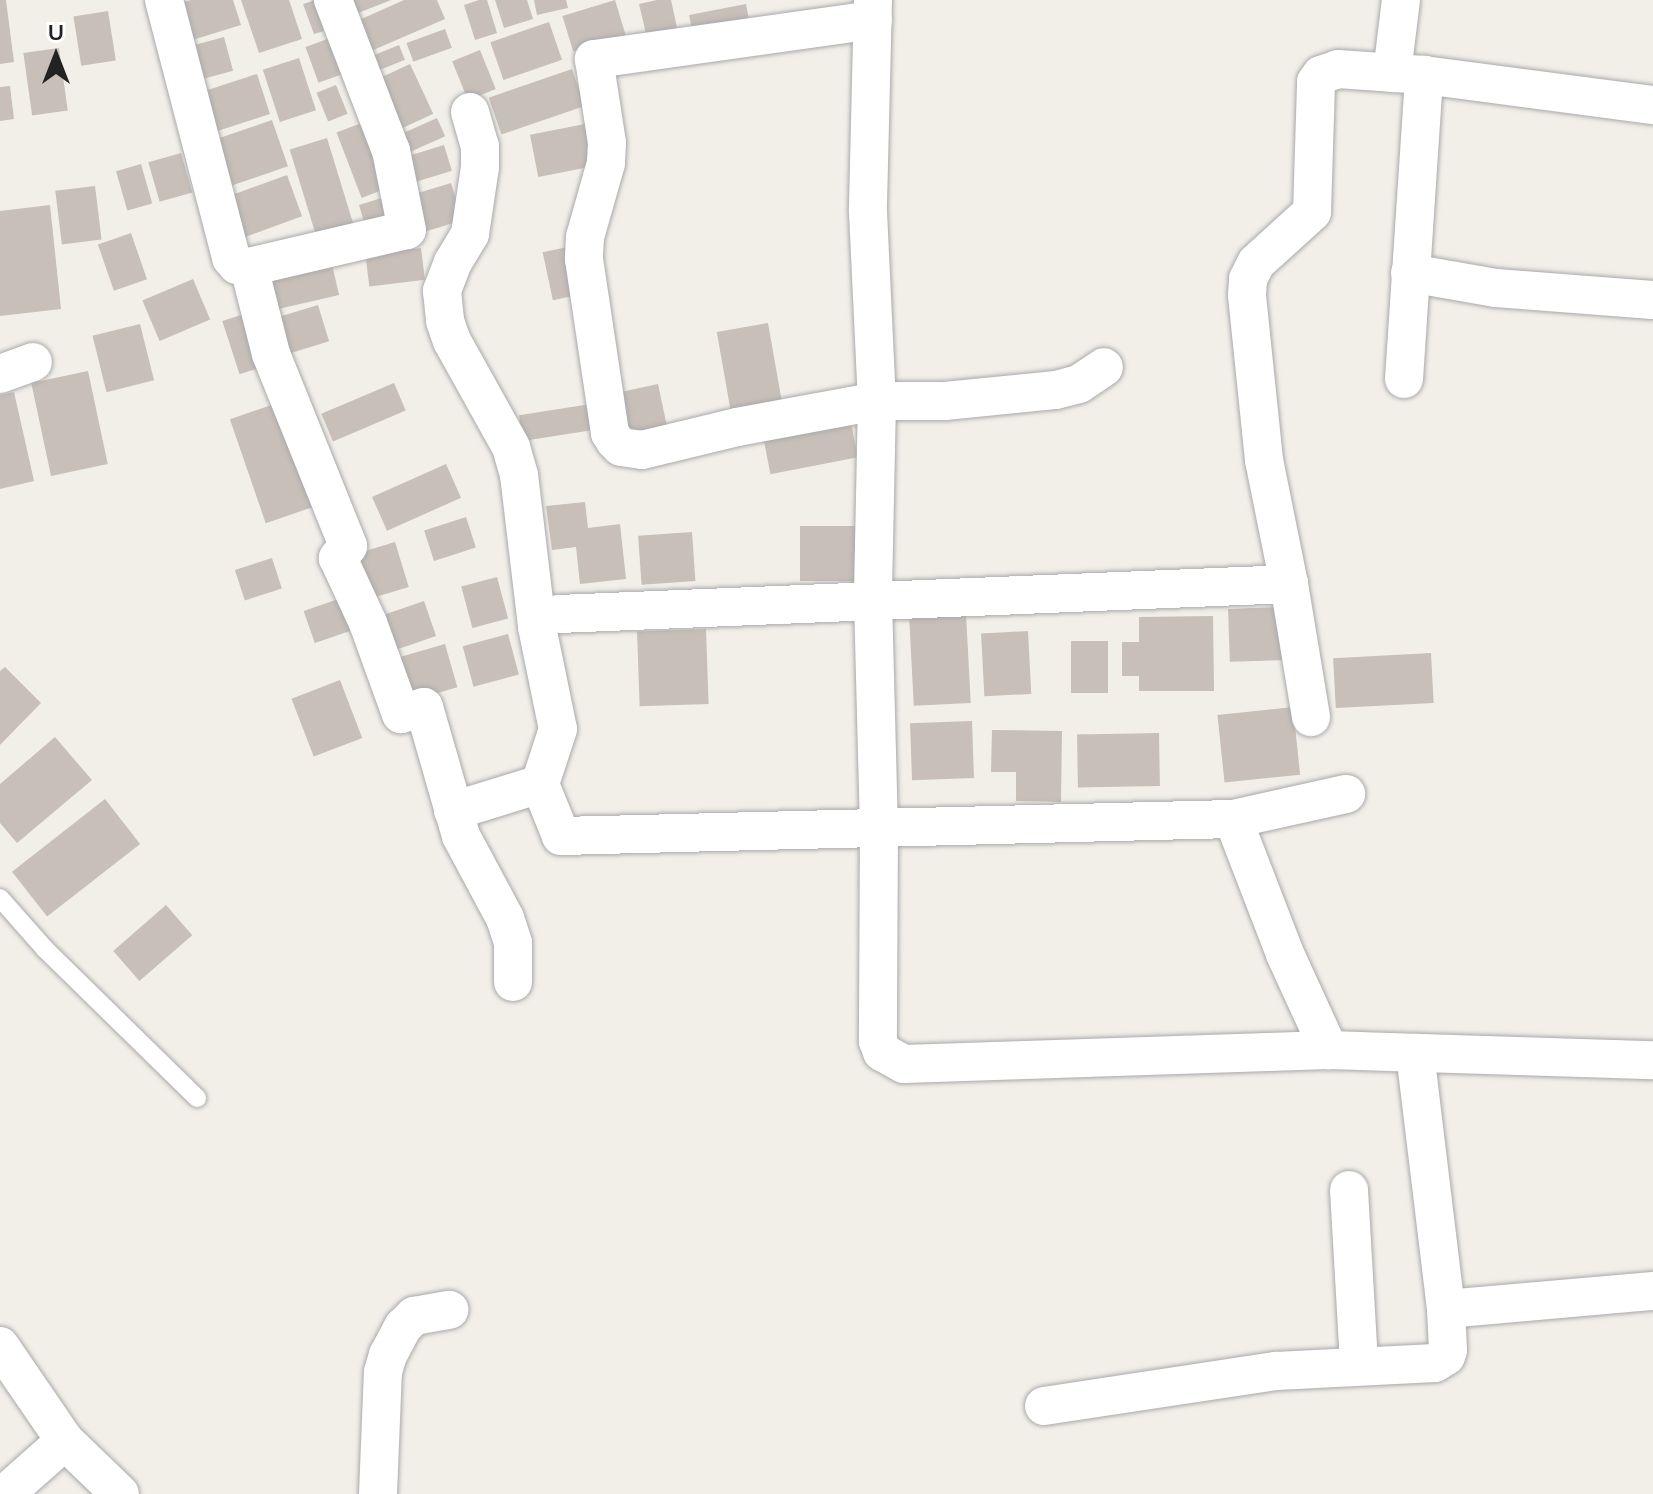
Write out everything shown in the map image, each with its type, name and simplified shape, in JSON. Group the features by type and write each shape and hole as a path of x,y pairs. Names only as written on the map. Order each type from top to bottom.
{"street":[{"path":"164,0 231,258 237,265 249,267 407,230 391,151 333,0"},
{"path":"1401,0 1408,74 1410,273 1404,379"},
{"path":"1104,367 1079,384 1056,390 945,401 877,401 737,427 642,450 621,447 610,433 584,259 585,237 606,163 607,143 594,59 873,10 868,212 877,401 873,600 879,826 878,1041 882,1052 891,1060 904,1064 1329,1050 1653,1060"},
{"path":"1311,717 1264,460 1248,279 1267,251 1306,221 1312,212 1316,82 1321,75 1338,69 1408,74 1653,105"},
{"path":"470,112 480,146 479,180 470,234 442,291 445,321 452,341 511,447 519,475 537,627 558,729 540,784 561,836 1233,819 1346,794"},
{"path":"249,267 271,354 348,546 338,558 368,623 401,714 424,707 453,811 474,865 505,918 513,943 513,982"},
{"path":"1410,273 1496,288 1653,300"},
{"path":"559,614 1289,584"},
{"path":"453,811 540,784"},
{"path":"1233,819 1285,954 1329,1050"},
{"path":"1044,1406 1276,1371 1442,1360 1448,1350 1446,1309 1415,1053"},
{"path":"1349,1190 1359,1364"},
{"path":"1446,1309 1653,1291"},
{"path":"378,1494 383,1372 388,1355 403,1327 414,1316 449,1310"},
{"path":"0,1346 65,1441 120,1494"},
{"path":"5,1494 65,1441"}],"lane":[{"path":"0,898 45,949 197,1098"}],"building":[{"path":"0,0 6,0 14,62 0,64"},
{"path":"191,0 233,0 241,25 189,41 177,4"},
{"path":"241,0 289,0 302,39 259,53"},
{"path":"316,0 344,25 314,34 303,4"},
{"path":"347,0 391,0 353,15"},
{"path":"404,0 437,0 445,19 371,51 357,21"},
{"path":"487,0 497,33 475,40 464,5"},
{"path":"495,0 527,0 533,19 504,28"},
{"path":"534,0 566,0 568,8 537,15"},
{"path":"615,0 626,35 573,51 562,16"},
{"path":"671,0 678,32 647,38 639,4"},
{"path":"746,4 751,29 694,40 689,15"},
{"path":"108,11 116,60 81,66 73,16"},
{"path":"549,22 562,60 503,80 490,42"},
{"path":"445,29 452,48 413,62 406,43"},
{"path":"344,33 357,69 318,83 305,47"},
{"path":"224,37 233,71 192,82 182,48"},
{"path":"399,45 405,60 373,73 367,58"},
{"path":"59,48 68,110 32,115 23,53"},
{"path":"480,50 496,89 468,100 452,61"},
{"path":"299,58 316,110 280,122 263,70"},
{"path":"410,64 433,114 395,132 372,82"},
{"path":"572,69 585,106 501,135 489,98"},
{"path":"257,74 270,114 213,132 200,93"},
{"path":"336,85 348,114 328,122 317,93"},
{"path":"10,86 14,119 0,121 0,87"},
{"path":"437,118 445,136 410,152 402,133"},
{"path":"372,119 397,184 362,198 337,133"},
{"path":"272,120 288,166 222,189 206,143"},
{"path":"585,124 593,166 538,177 530,135"},
{"path":"327,138 357,235 319,246 290,149"},
{"path":"444,145 452,171 414,183 406,157"},
{"path":"181,153 192,192 160,202 148,162"},
{"path":"141,164 152,203 127,211 116,171"},
{"path":"287,175 302,216 243,238 228,197"},
{"path":"451,183 462,220 421,233 410,196"},
{"path":"95,186 102,240 62,244 55,191"},
{"path":"398,193 370,242 359,205"},
{"path":"50,205 61,309 0,316 0,211"},
{"path":"131,233 147,279 114,291 98,244"},
{"path":"572,246 582,294 553,300 543,252"},
{"path":"421,248 425,280 369,287 365,255"},
{"path":"331,260 339,295 272,311 264,276"},
{"path":"193,279 210,320 160,341 142,300"},
{"path":"318,305 329,341 276,358 264,321"},
{"path":"247,313 264,366 240,374 222,321"},
{"path":"768,323 783,406 731,415 717,332"},
{"path":"140,324 154,380 106,392 92,336"},
{"path":"88,371 108,464 51,476 31,383"},
{"path":"394,383 406,411 333,441 321,414"},
{"path":"658,384 668,433 626,442 616,393"},
{"path":"14,392 34,481 0,489 0,395"},
{"path":"280,402 316,506 266,523 230,419"},
{"path":"597,403 601,429 523,441 519,415"},
{"path":"849,412 858,457 770,474 762,429"},
{"path":"446,464 461,498 387,531 372,497"},
{"path":"585,502 588,528 620,524 626,579 580,584 576,547 552,550 546,506"},
{"path":"466,517 476,547 434,561 424,531"},
{"path":"800,526 856,526 856,581 800,581"},
{"path":"692,532 695,581 642,585 638,536"},
{"path":"395,542 409,587 361,602 347,557"},
{"path":"272,558 282,588 245,600 235,570"},
{"path":"497,577 508,619 472,628 461,587"},
{"path":"350,595 361,627 315,643 304,611"},
{"path":"424,601 436,636 389,652 377,617"},
{"path":"1282,607 1284,660 1230,662 1228,609"},
{"path":"966,613 971,703 914,706 909,616"},
{"path":"1213,616 1214,691 1139,691 1139,676 1122,676 1122,642 1139,642 1139,617"},
{"path":"706,629 709,704 640,706 637,631"},
{"path":"1028,631 1031,694 984,696 981,633"},
{"path":"508,634 519,675 473,687 463,646"},
{"path":"1071,641 1108,641 1108,693 1071,693"},
{"path":"445,644 457,687 404,703 391,659"},
{"path":"1431,653 1434,703 1336,708 1333,658"},
{"path":"5,667 41,703 0,745 0,671"},
{"path":"340,680 362,738 314,757 291,699"},
{"path":"1293,707 1300,775 1225,783 1217,715"},
{"path":"972,721 974,778 912,780 910,723"},
{"path":"992,730 1062,731 1061,802 1016,801 1016,772 991,772"},
{"path":"1159,733 1160,786 1078,787 1077,734"},
{"path":"55,737 92,780 17,843 0,823 0,784"},
{"path":"105,799 140,844 47,917 12,872"},
{"path":"166,905 192,935 139,981 113,951"}]}
